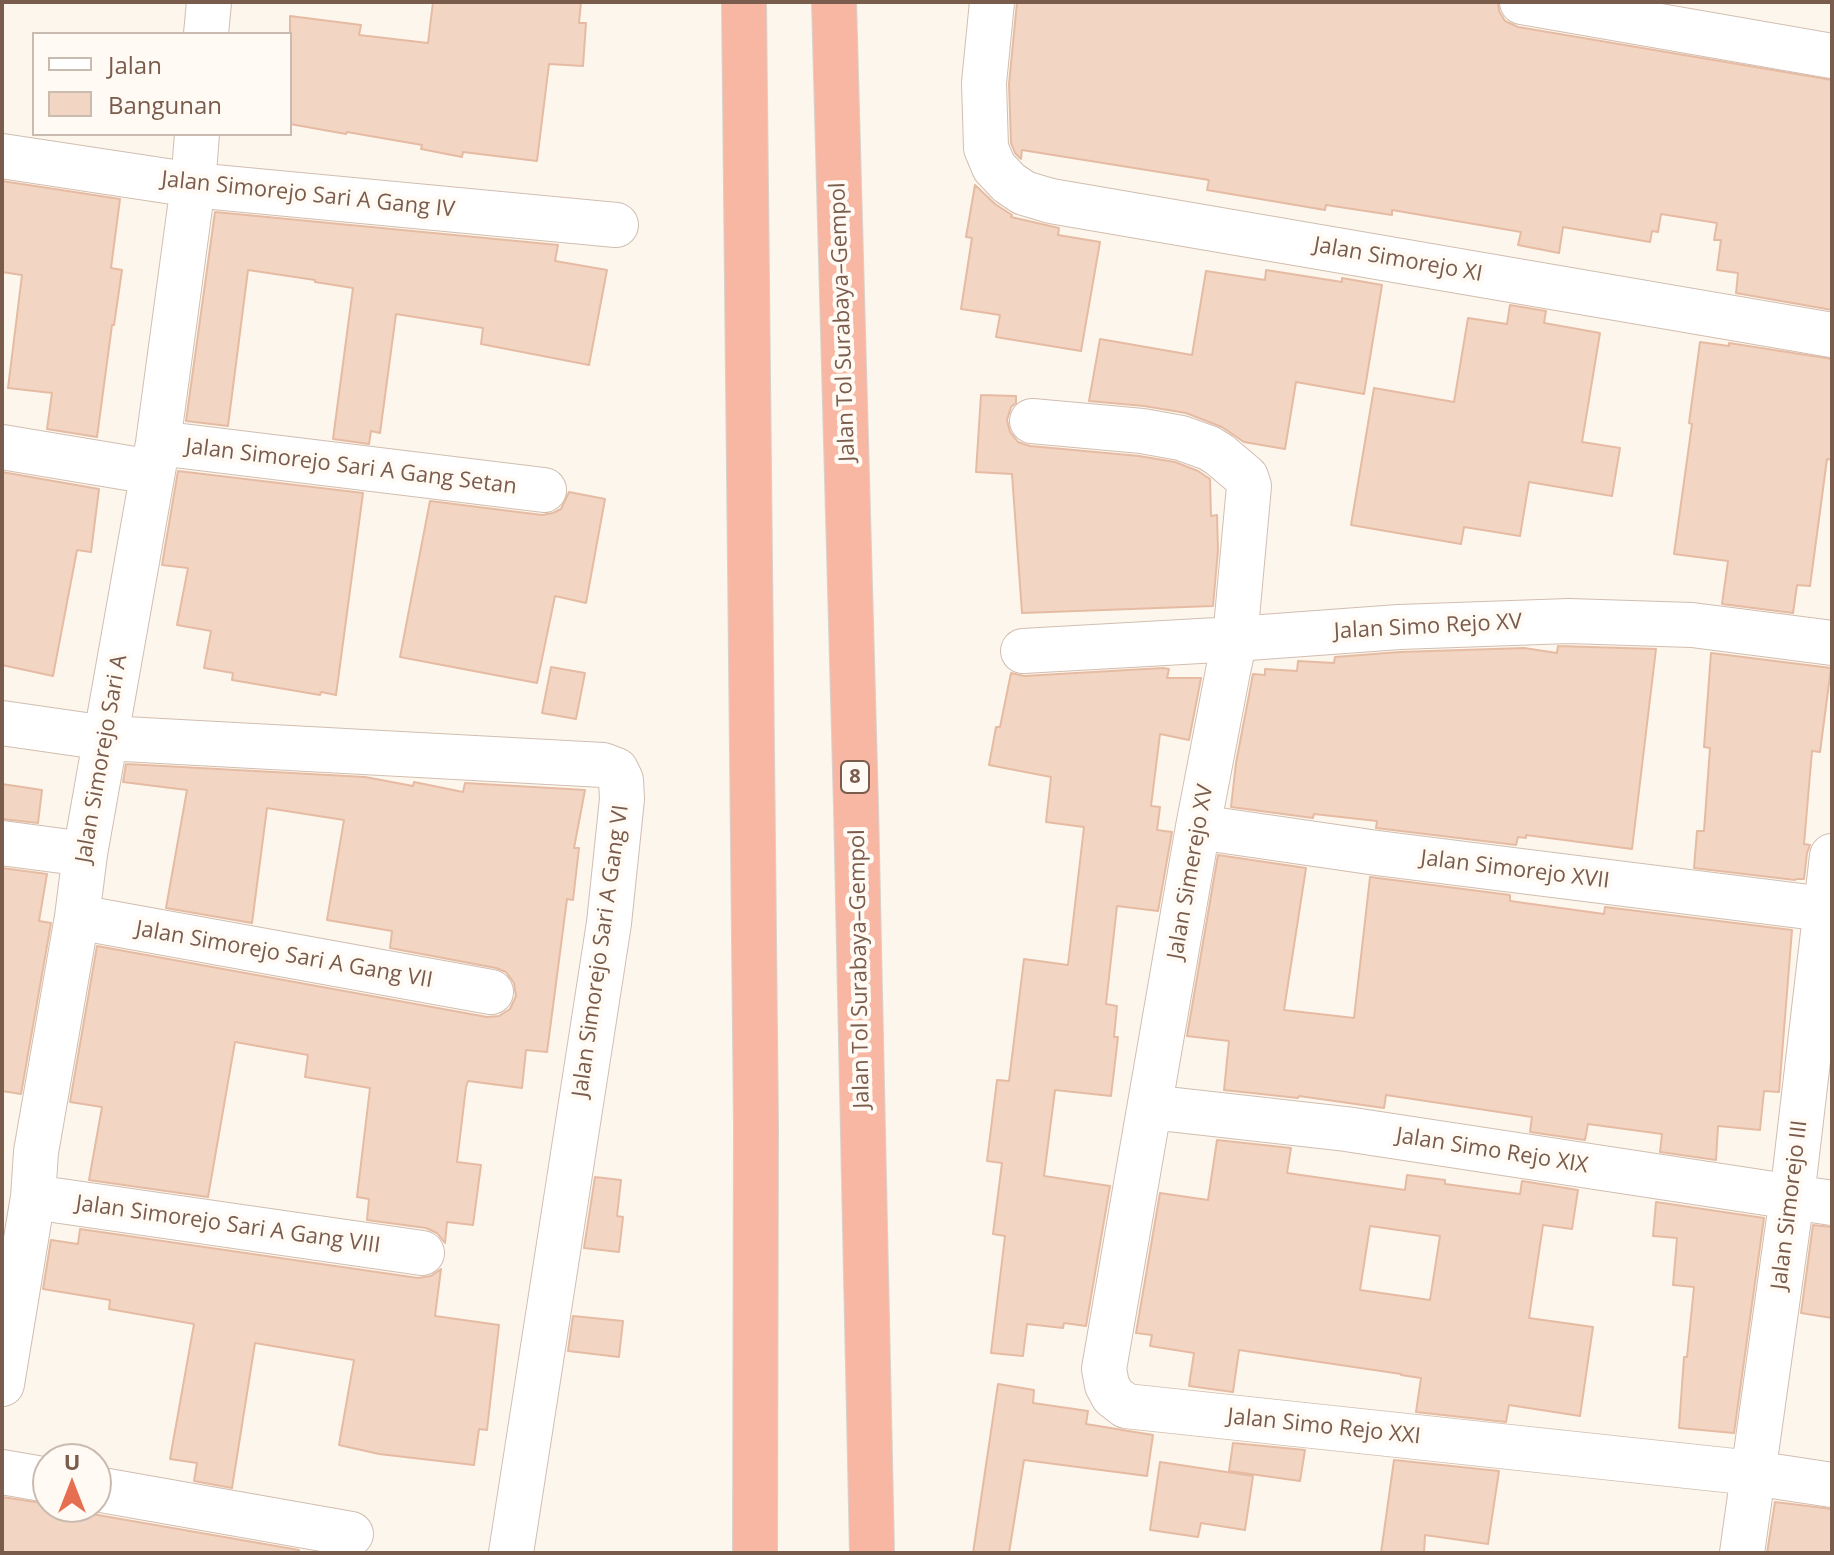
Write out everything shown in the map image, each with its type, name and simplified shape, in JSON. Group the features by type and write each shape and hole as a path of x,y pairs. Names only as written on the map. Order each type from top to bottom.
{"highway":[{"path":"744,2 756,1093 755,1553"},
{"name":"Jalan Tol Surabaya–Gempol","path":"834,2 857,838 872,1553"}],"street":[{"path":"206,32 209,2"},
{"name":"Jalan Simorejo XI","path":"992,2 984,83 986,148 994,167 1024,193 1051,201 1832,335"},
{"path":"1522,2 1832,56"},
{"name":"Jalan Simorejo Sari A","path":"2,1384 33,1197 19,1149 77,917 85,854 155,458 193,185 197,136"},
{"name":"Jalan Simorejo Sari A Gang IV","path":"2,156 193,185 616,225"},
{"name":"Jalan Simerejo XV","path":"1032,421 1142,431 1181,438 1209,448 1237,468 1246,477 1249,486 1235,639 1198,827 1150,1107"},
{"name":"Jalan Simorejo Sari A Gang Setan","path":"2,447 544,490"},
{"name":"Jalan Simo Rejo XV","path":"1023,651 1399,627 1569,621 1692,625 1832,643"},
{"name":"Jalan Simorejo Sari A Gang VI","path":"2,723 106,738 603,765 616,770 621,780 622,799 609,923 511,1553"},
{"name":"Jalan Simorejo XVII","path":"1198,827 1377,853 1829,910"},
{"path":"2,843 85,854"},
{"name":"Jalan Simorejo III","path":"1742,1553 1753,1473 1812,1200 1832,856"},
{"name":"Jalan Simorejo Sari A Gang VII","path":"77,917 491,992"},
{"name":"Jalan Simo Rejo XIX","path":"1150,1107 1346,1129 1812,1200"},
{"name":"Jalan Simo Rejo XXI","path":"1150,1107 1104,1369 1113,1396 1126,1406 1753,1473 1832,1485"},
{"name":"Jalan Simorejo Sari A Gang VIII","path":"33,1197 422,1253"},
{"path":"2,1472 32,1477"},
{"path":"112,1492 351,1534"}],"building":[{"path":"433,2 581,2 579,23 586,23 583,66 549,64 537,161 463,152 462,157 421,149 422,145 292,124 290,16 361,25 359,35 428,43"},
{"path":"1017,2 1498,2 1505,21 1518,27 1832,80 1832,310 1736,293 1738,273 1717,270 1721,240 1714,240 1717,223 1661,214 1658,232 1652,231 1650,242 1563,227 1559,253 1518,245 1521,232 1392,210 1392,215 1326,205 1325,210 1207,190 1209,180 1022,150 1021,159 1011,143 1009,84"},
{"path":"2,181 120,199 111,268 122,270 97,437 47,429 52,393 8,388 22,275 2,272"},
{"path":"975,185 1011,217 1059,228 1058,235 1100,242 1081,351 996,337 1000,315 961,309 972,238 966,237"},
{"path":"215,212 558,245 555,261 607,270 589,365 481,344 483,328 396,314 380,433 371,431 369,444 333,439 353,288 248,270 228,426 186,421"},
{"path":"1266,270 1382,285 1364,394 1296,382 1285,449 1244,442 1222,427 1186,413 1089,401 1100,339 1192,355 1206,271 1265,280"},
{"path":"1510,305 1546,311 1544,323 1600,333 1582,442 1620,448 1612,496 1529,482 1520,536 1464,527 1461,544 1351,525 1374,388 1454,402 1468,318 1507,324"},
{"path":"1700,342 1729,346 1729,343 1832,359 1832,460 1827,459 1810,586 1797,585 1793,613 1722,604 1728,561 1674,554"},
{"path":"981,395 1016,396 1016,403 1011,407 1007,420 1010,432 1018,442 1030,446 1175,462 1210,479 1211,516 1217,515 1218,550 1213,606 1022,613 1012,474 976,472"},
{"path":"178,471 363,493 336,695 232,680 233,673 204,668 211,631 177,625 188,568 162,565"},
{"path":"2,472 99,489 91,552 77,550 53,676 2,665"},
{"path":"569,492 605,499 586,603 555,596 537,683 400,657 430,501 542,515 561,509"},
{"path":"1558,646 1656,649 1632,849 1526,835 1526,838 1518,837 1516,845 1376,828 1377,821 1314,814 1313,818 1231,807 1253,674 1265,675 1265,669 1297,671 1298,661 1334,663 1335,657 1524,648 1557,653"},
{"path":"1711,653 1831,668 1820,752 1812,751 1804,844 1810,845 1804,879 1694,868 1697,831 1704,831 1710,748 1704,747"},
{"path":"551,667 585,673 576,719 542,713"},
{"path":"1169,669 1167,678 1201,678 1189,740 1160,734 1151,806 1160,807 1157,830 1172,832 1158,911 1117,906 1106,1004 1117,1006 1114,1037 1118,1037 1111,1096 1055,1090 1044,1176 1110,1186 1086,1326 1064,1323 1063,1328 1027,1324 1023,1356 991,1353 1005,1236 993,1234 1002,1163 987,1161 997,1080 1009,1081 1024,959 1068,965 1084,827 1046,822 1051,777 989,765 996,727 1000,727 1011,673 1024,676"},
{"path":"126,764 365,777 413,786 414,782 463,792 465,783 585,790 574,848 579,848 573,900 567,899 547,1052 526,1050 522,1088 468,1081 466,1087 457,1162 481,1165 473,1225 447,1222 445,1243 437,1233 426,1228 367,1220 369,1199 357,1197 370,1088 305,1077 308,1055 235,1042 208,1197 89,1180 102,1107 70,1102 97,946 487,1017 499,1016 510,1009 516,996 514,983 506,972 390,948 392,931 327,920 344,820 267,808 252,923 166,908 187,790 123,782"},
{"path":"2,784 42,790 38,823 2,819"},
{"path":"1218,855 1306,868 1284,1010 1354,1018 1370,877 1510,895 1510,901 1604,914 1605,907 1792,930 1779,1092 1764,1091 1760,1130 1718,1126 1716,1160 1660,1152 1662,1134 1588,1124 1585,1140 1530,1132 1532,1117 1386,1095 1384,1108 1299,1096 1224,1090 1229,1041 1187,1036"},
{"path":"2,868 47,874 39,921 51,923 21,1094 2,1091"},
{"path":"1217,1140 1291,1148 1287,1173 1405,1190 1407,1175 1445,1180 1445,1184 1520,1194 1522,1181 1578,1190 1572,1229 1543,1225 1529,1318 1593,1327 1580,1416 1509,1405 1506,1422 1416,1412 1421,1378 1239,1350 1233,1392 1189,1386 1194,1353 1150,1346 1152,1335 1136,1333 1160,1193 1208,1200","holes":["1370,1226 1440,1236 1430,1300 1360,1290"]},
{"path":"595,1177 621,1180 617,1216 623,1217 619,1252 584,1248"},
{"path":"1656,1202 1764,1218 1734,1433 1679,1428 1684,1357 1687,1357 1694,1287 1673,1285 1677,1238 1653,1236"},
{"path":"1813,1225 1832,1227 1832,1318 1801,1313"},
{"path":"80,1229 418,1278 431,1276 441,1269 435,1316 499,1325 487,1430 479,1429 474,1465 379,1454 339,1445 354,1360 255,1343 232,1488 194,1481 197,1463 170,1459 194,1324 109,1309 110,1300 43,1289 51,1240 78,1244"},
{"path":"573,1316 623,1321 619,1357 568,1351"},
{"path":"998,1384 1034,1390 1033,1403 1088,1411 1086,1424 1153,1435 1147,1476 1024,1460 1009,1553 973,1553"},
{"path":"1233,1443 1305,1450 1300,1481 1229,1471"},
{"path":"1394,1460 1499,1471 1488,1544 1425,1535 1424,1553 1381,1553"},
{"path":"1160,1462 1253,1476 1245,1530 1201,1523 1198,1537 1150,1530"},
{"path":"2,1497 32,1502 32,1523 112,1523 112,1517 299,1550 298,1553 2,1553"},
{"path":"1775,1502 1832,1509 1832,1553 1767,1553"}]}
